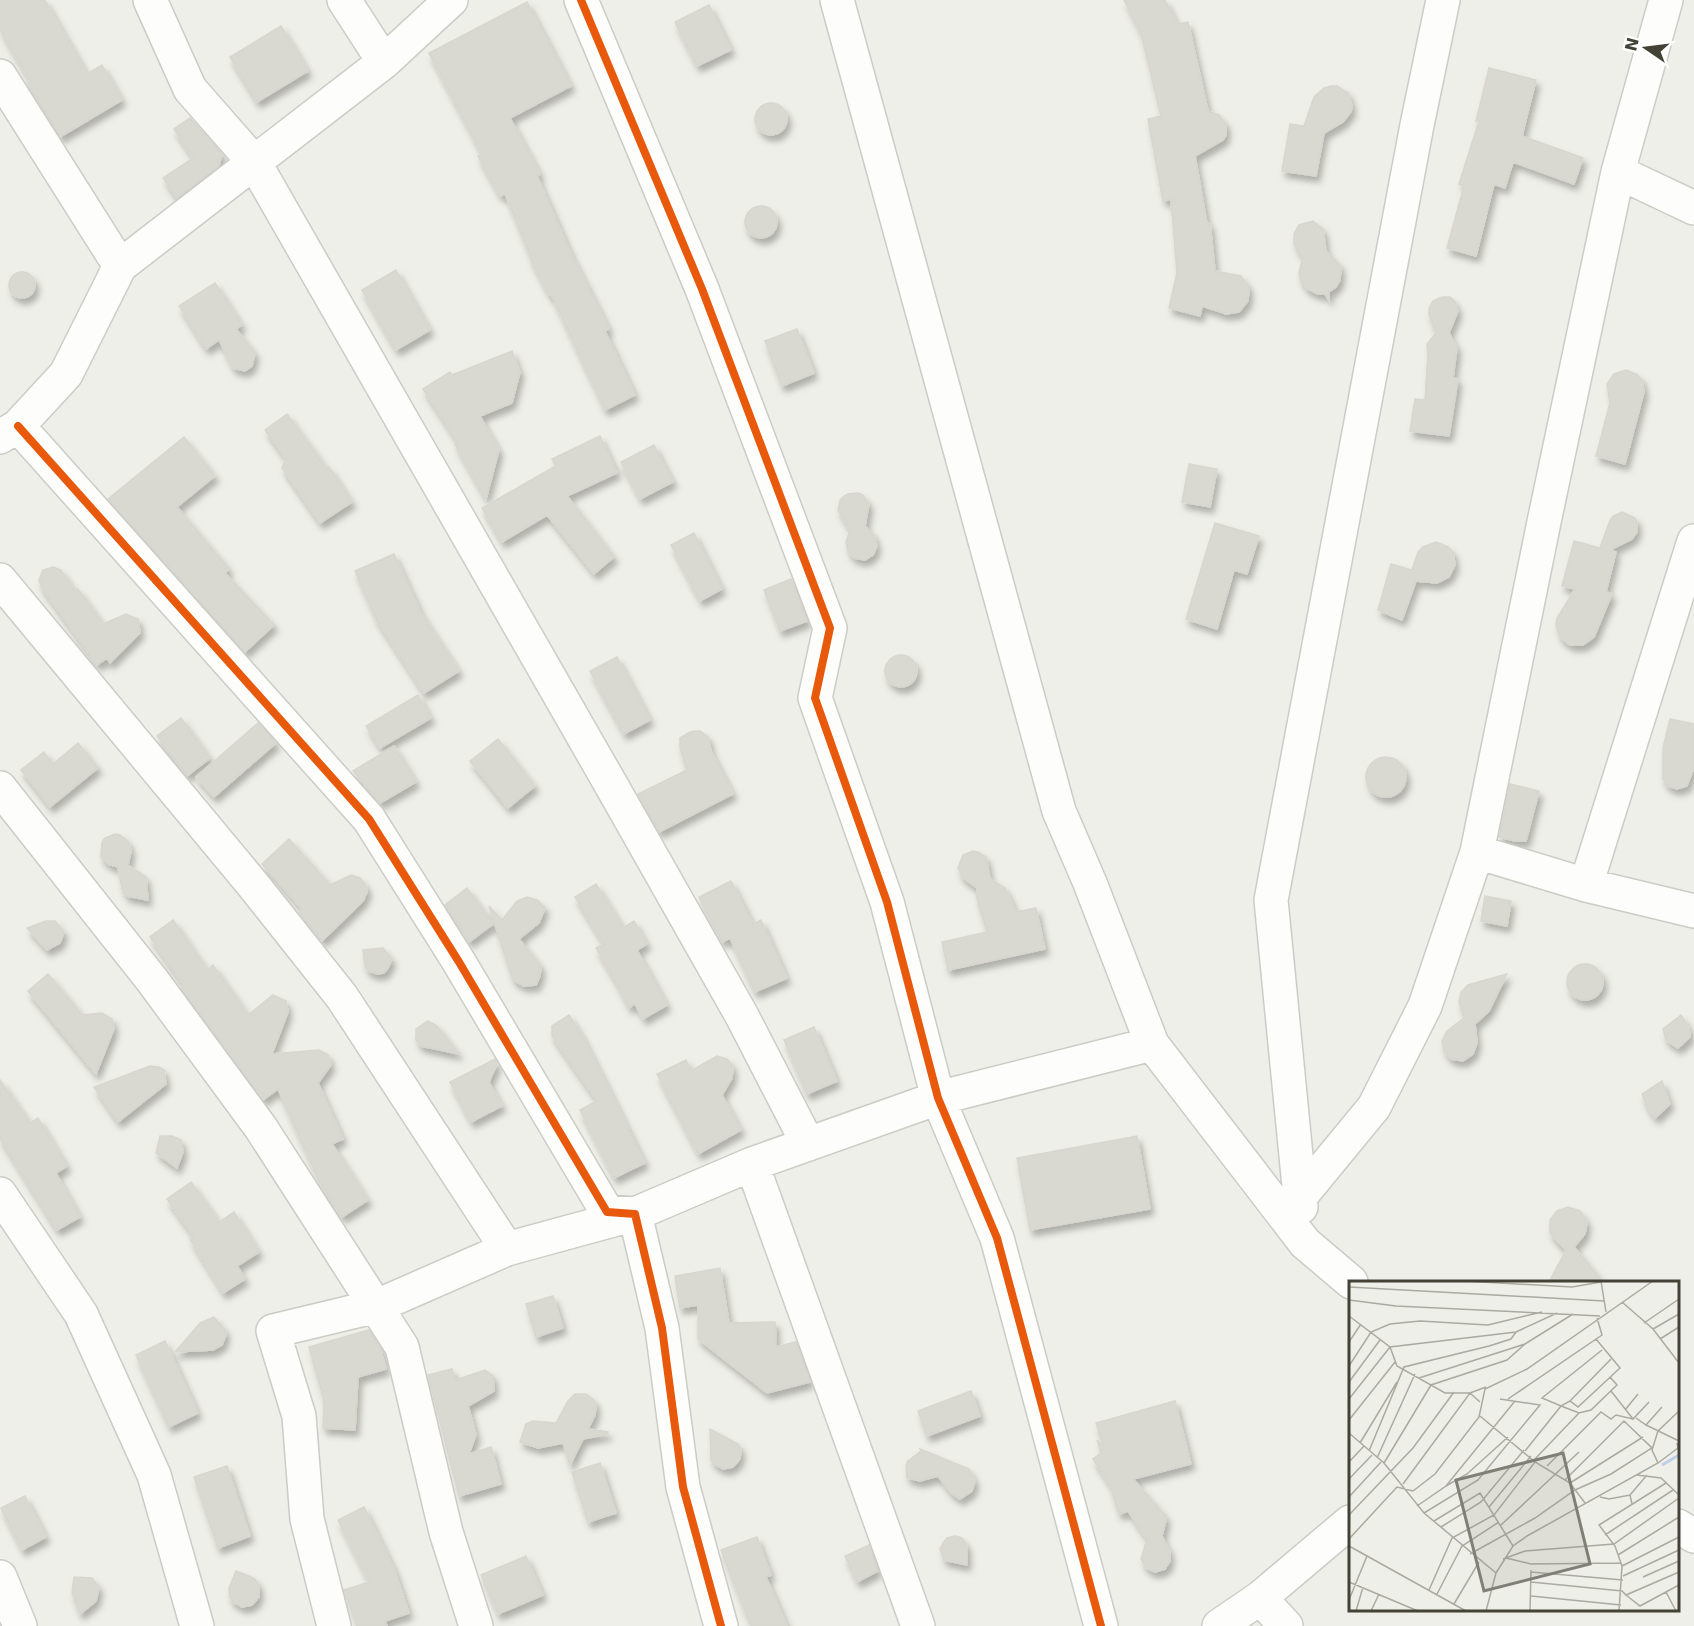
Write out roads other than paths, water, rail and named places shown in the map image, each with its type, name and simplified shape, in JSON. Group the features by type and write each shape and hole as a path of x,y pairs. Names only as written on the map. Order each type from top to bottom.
{"street":[{"path":"150,0 190,90 254,162 742,1016 808,1144"},
{"path":"344,0 384,62"},
{"path":"451,0 384,62 120,266 66,374 9,432 369,819 459,962 607,1212 635,1214"},
{"path":"581,0 702,290 830,628 814,699 887,902 938,1098 997,1239 1101,1626"},
{"path":"837,0 1059,811 1090,883 1152,1044 1305,1243 1350,1281"},
{"path":"1305,1243 1271,900 1412,148 1443,0"},
{"path":"1300,1197 1374,1107 1425,1006 1477,852 1618,172 1666,0"},
{"path":"0,76 120,266"},
{"path":"1618,172 1694,208"},
{"path":"1586,885 1694,541"},
{"path":"0,580 246,877 342,997 507,1249"},
{"path":"0,788 152,980 248,1110 402,1347 446,1532 476,1626"},
{"path":"1477,852 1586,885 1694,911"},
{"path":"334,1626 307,1519 299,1416 273,1331 377,1306 507,1249 635,1214 752,1164 938,1098 1152,1044"},
{"path":"752,1164 918,1626"},
{"path":"0,1194 81,1314 154,1475 197,1626"},
{"path":"635,1214 662,1328 683,1487 721,1626"},
{"path":"1219,1626 1260,1598 1349,1523"},
{"path":"1679,1527 1694,1536"},
{"path":"0,1577 20,1626"},
{"path":"1260,1598 1286,1626"}]}
